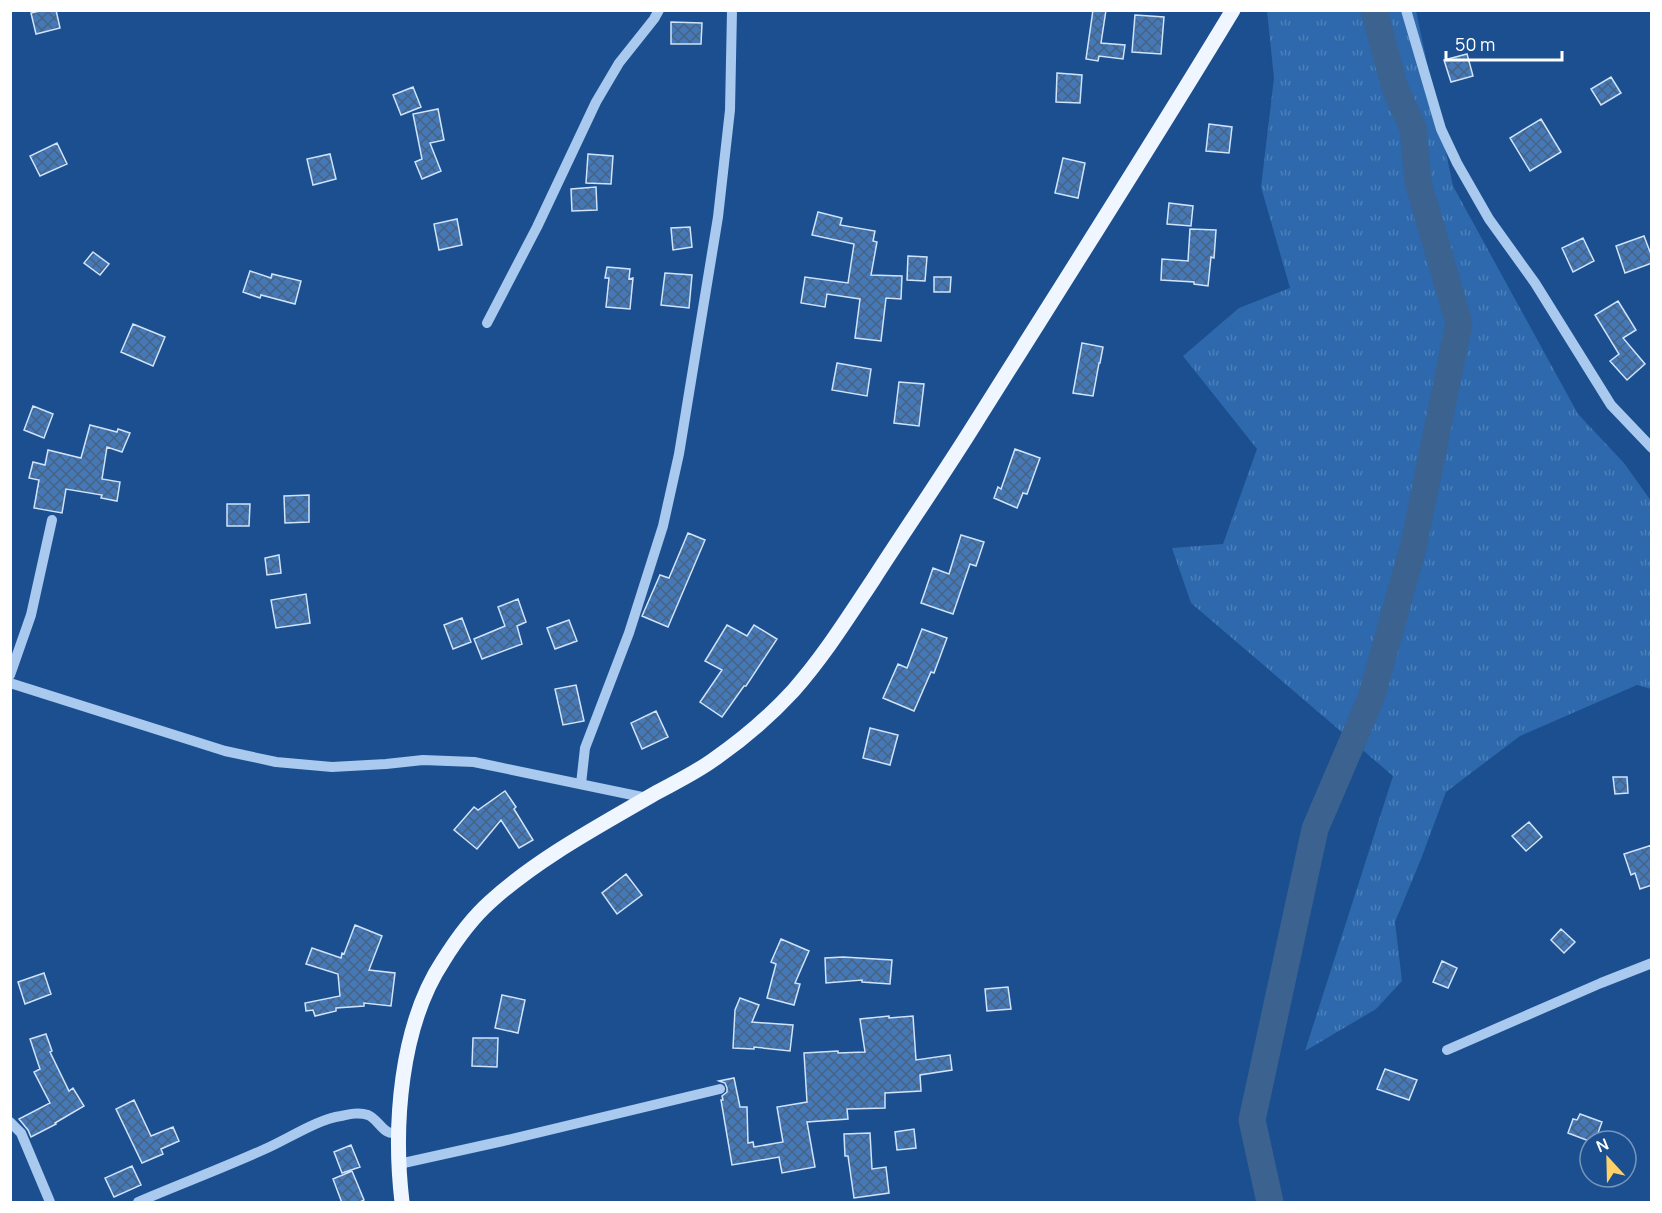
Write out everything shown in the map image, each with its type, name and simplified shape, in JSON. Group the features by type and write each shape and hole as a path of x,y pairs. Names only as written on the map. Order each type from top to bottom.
{"main road":[{"path":"402,1203 398,1132 402,1086 410,1038 422,1000 440,964 464,930 487,904 515,880 551,855 710,762 745,736 791,694 823,656 945,471 1233,10"}],"street":[{"path":"487,323 533,237 596,102 619,63 659,10"},
{"path":"581,784 585,748 629,633 663,526 680,454 718,217 730,110 732,10"},
{"path":"1406,10 1441,129 1457,163 1489,219 1535,283 1611,405 1652,448"},
{"path":"10,675 31,615 52,520"},
{"path":"10,683 225,751 276,762 332,767 449,760 483,764 647,798"},
{"path":"1447,1050 1652,963"},
{"path":"399,1164 720,1089"},
{"path":"138,1203 341,1116 355,1113 368,1115 384,1130 393,1134 398,1132"},
{"path":"10,1122 21,1133 50,1203"}],"green space":[{"path":"1267,11 1416,11 1453,186 1578,414 1624,463 1651,501 1651,689 1637,685 1520,736 1446,792 1395,922 1402,981 1376,1009 1305,1051 1393,776 1191,603 1172,548 1223,544 1257,449 1183,356 1239,308 1290,288 1261,187 1274,78"}],"building":[{"path":"56,10 60,28 36,34 31,13"},
{"path":"1093,10 1106,10 1101,43 1125,45 1123,59 1099,56 1098,61 1086,59"},
{"path":"1135,15 1164,17 1161,54 1132,52"},
{"path":"671,22 702,23 701,44 671,44"},
{"path":"1467,54 1473,76 1451,82 1444,60"},
{"path":"1057,73 1082,75 1080,103 1056,102"},
{"path":"1611,77 1621,93 1601,105 1591,89"},
{"path":"413,87 421,107 401,115 393,95"},
{"path":"438,109 444,140 430,143 441,171 422,179 415,162 422,159 413,114"},
{"path":"1541,119 1561,152 1530,171 1510,138"},
{"path":"1209,124 1232,127 1229,153 1206,151"},
{"path":"57,143 67,164 40,176 30,156"},
{"path":"330,154 336,179 313,185 307,159"},
{"path":"588,154 613,156 611,184 586,183"},
{"path":"1063,158 1085,163 1078,198 1055,193"},
{"path":"596,187 597,210 572,211 571,189"},
{"path":"1169,203 1193,206 1191,226 1167,224"},
{"path":"818,212 842,218 840,225 875,231 873,241 877,242 871,275 902,276 901,299 886,298 881,341 855,338 860,299 827,294 825,307 801,303 805,277 848,283 854,244 812,235"},
{"path":"457,219 462,245 439,250 434,224"},
{"path":"690,227 692,247 673,250 671,228"},
{"path":"1190,229 1216,230 1214,258 1211,257 1208,286 1194,284 1194,282 1161,280 1162,259 1188,261"},
{"path":"1644,236 1652,263 1625,273 1616,246"},
{"path":"1583,238 1594,261 1573,272 1562,248"},
{"path":"93,252 109,264 100,275 84,263"},
{"path":"908,256 927,257 925,281 907,280"},
{"path":"607,267 630,269 629,279 633,278 630,309 606,307 609,278 605,278"},
{"path":"250,271 271,278 272,274 301,281 295,304 261,295 260,298 243,292"},
{"path":"665,273 692,275 689,308 661,305"},
{"path":"934,277 951,277 950,292 934,292"},
{"path":"1618,301 1636,330 1623,338 1645,364 1627,380 1610,361 1619,354 1595,315"},
{"path":"133,324 165,337 153,366 121,352"},
{"path":"1082,343 1103,347 1093,396 1073,393"},
{"path":"837,363 871,369 867,396 832,390"},
{"path":"899,382 924,384 919,426 894,423"},
{"path":"33,406 53,414 44,438 24,430"},
{"path":"90,425 130,433 122,452 107,447 102,479 120,482 117,501 101,498 102,495 66,489 62,513 34,508 39,480 29,478 33,462 45,465 48,450 81,458"},
{"path":"1015,449 1040,458 1027,494 1023,493 1017,508 994,498 998,487 1001,489"},
{"path":"309,495 309,522 285,523 284,496"},
{"path":"227,504 250,504 249,526 227,526"},
{"path":"688,533 705,540 668,627 642,616 660,575 669,578"},
{"path":"961,535 984,542 976,566 970,564 953,614 921,603 933,568 949,574"},
{"path":"279,555 281,573 267,575 265,558"},
{"path":"306,594 310,623 276,628 271,600"},
{"path":"518,599 526,622 517,626 522,644 482,659 474,639 505,626 498,607"},
{"path":"462,618 471,642 453,649 444,625"},
{"path":"569,620 577,641 555,649 547,628"},
{"path":"727,625 747,636 754,625 777,639 722,717 700,702 722,670 705,661"},
{"path":"922,629 947,638 934,673 931,672 914,711 883,698 898,664 907,668"},
{"path":"576,685 584,721 563,725 555,689"},
{"path":"656,711 668,737 642,749 631,723"},
{"path":"870,728 898,735 890,765 863,758"},
{"path":"1613,777 1627,777 1628,793 1615,794"},
{"path":"505,791 533,840 519,848 501,820 477,849 454,830 474,807 478,810"},
{"path":"1529,822 1542,837 1526,851 1512,836"},
{"path":"1652,845 1652,885 1640,889 1635,873 1631,875 1624,854"},
{"path":"626,874 642,895 617,914 602,893"},
{"path":"355,925 382,936 369,970 395,973 391,1006 364,1003 364,1006 336,1008 336,1011 315,1016 313,1010 306,1011 305,1003 340,996 338,974 306,964 312,948 341,958"},
{"path":"1561,929 1575,942 1564,953 1551,940"},
{"path":"781,939 809,951 795,983 800,984 794,1005 767,998 776,964 771,962"},
{"path":"825,958 892,960 890,984 862,982 862,980 826,983"},
{"path":"1442,961 1457,968 1448,988 1433,982"},
{"path":"44,973 51,994 25,1004 18,982"},
{"path":"1008,987 1011,1009 987,1011 985,989"},
{"path":"502,995 525,1000 518,1033 495,1028"},
{"path":"740,998 759,1005 752,1022 793,1025 790,1051 754,1047 754,1049 733,1048 735,1010"},
{"path":"889,1016 889,1018 913,1016 916,1060 950,1055 952,1070 920,1075 921,1091 885,1093 885,1108 847,1109 848,1119 807,1122 815,1167 782,1173 779,1157 732,1165 721,1100 727,1088 725,1083 719,1081 734,1078 740,1107 747,1107 748,1143 753,1142 754,1147 783,1142 777,1107 807,1102 804,1053 865,1052 860,1019"},
{"path":"46,1034 52,1051 50,1052 69,1091 73,1088 84,1106 31,1137 19,1119 50,1103 34,1072 40,1069 30,1039"},
{"path":"473,1038 498,1038 497,1067 472,1066"},
{"path":"1385,1069 1417,1080 1409,1100 1377,1089"},
{"path":"134,1100 151,1136 173,1127 179,1141 161,1149 163,1154 142,1163 116,1109"},
{"path":"1580,1114 1602,1122 1599,1129 1578,1129 1578,1137 1568,1133 1573,1119 1577,1120"},
{"path":"914,1129 916,1148 897,1150 895,1132"},
{"path":"870,1133 872,1169 886,1167 889,1193 854,1198 848,1156 845,1156 844,1134"},
{"path":"351,1145 360,1167 342,1173 334,1152"},
{"path":"132,1166 141,1185 114,1197 105,1178"},
{"path":"352,1171 364,1200 358,1203 342,1203 333,1179"}],"waterway":[{"path":"1270,1202 1252,1120 1315,829 1371,698 1413,548 1459,323 1418,182 1413,128 1395,88 1374,10"}]}
